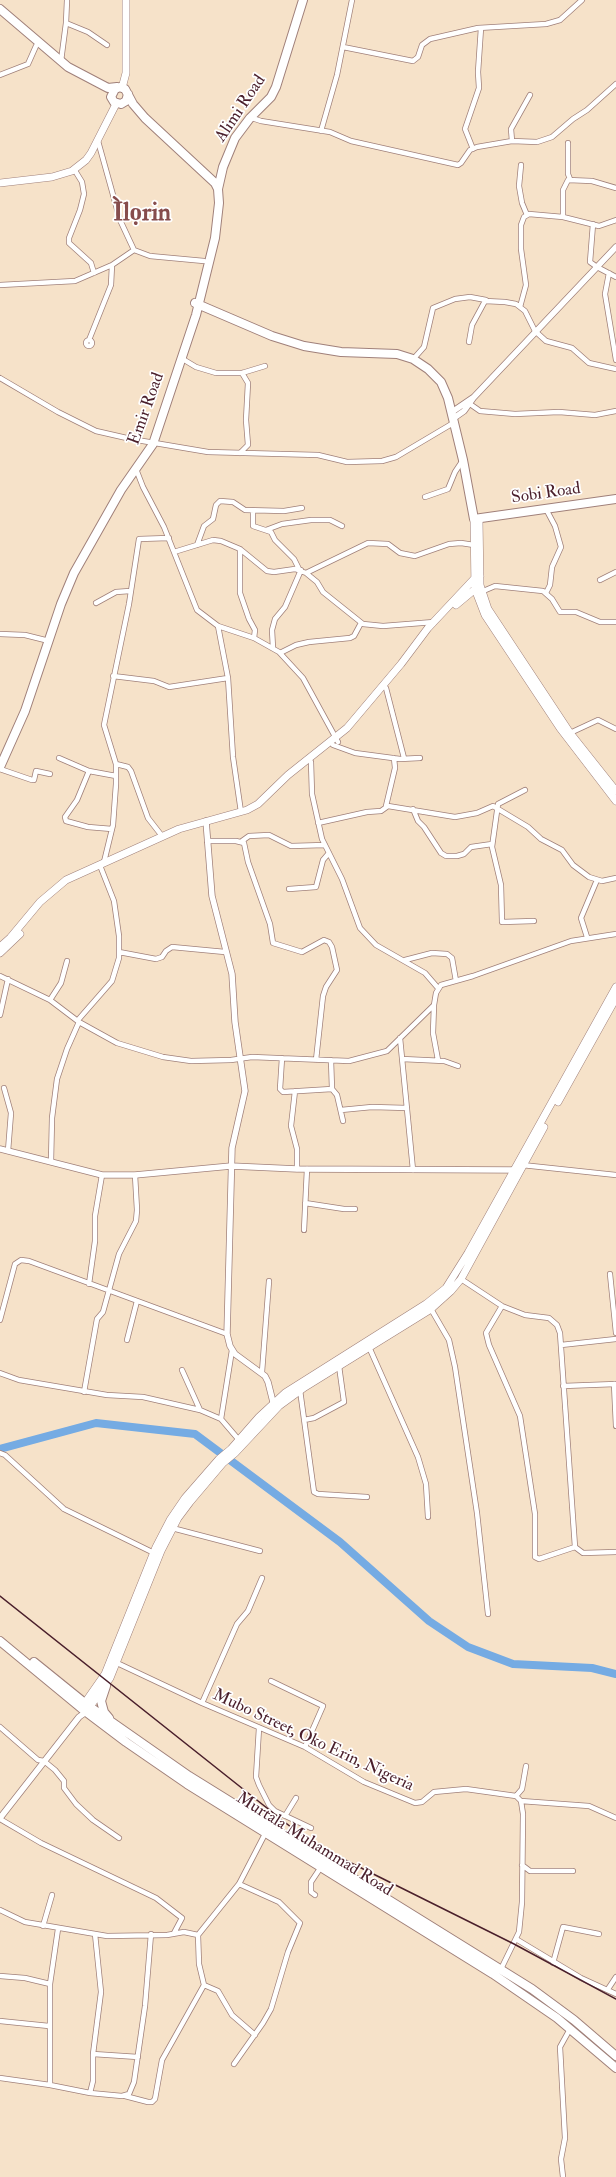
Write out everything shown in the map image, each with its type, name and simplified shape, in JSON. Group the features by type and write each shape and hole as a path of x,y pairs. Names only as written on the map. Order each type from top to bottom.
{"highway":[{"path":"212,178 217,172 233,136 265,100 273,88 300,0"},
{"name":"Alimi Road","path":"218,189 229,151 239,132 249,117 271,97 276,87 304,0"},
{"path":"0,9 61,62 108,88 123,90"},
{"name":"Emir Road","path":"0,16 66,70 100,89 155,130 212,178 218,189 219,203 216,231 181,358 151,442 80,561 61,604 26,695 0,756"},
{"path":"123,90 126,101 116,102 113,91 123,90"},
{"name":"Emir Road","path":"123,90 155,130 207,180 213,189 213,214 197,301 151,442"},
{"path":"197,301 278,334 304,341 340,347 387,349 416,356 432,365 444,379 455,415 477,519"},
{"path":"197,301 272,336 304,346 341,352 397,354 413,359 428,368 441,382 455,415 463,460 477,519"},
{"name":"Sobi Road","path":"477,519 616,499"},
{"name":"Emir Road","path":"0,768 25,711 47,640"},
{"name":"Murtala Muhammad Road","path":"0,1634 84,1710 116,1726 189,1776 501,1969 555,2005 616,2056"},
{"name":"Murtala Muhammad Road","path":"0,1641 84,1710 187,1784 493,1974 570,2029 616,2068"},
{"path":"106,1686 102,1705 105,1714 116,1726"}],"main road":[{"path":"123,90 126,73 126,0"},
{"path":"0,183 52,177 74,168 86,160 98,141 116,102"},
{"path":"477,519 474,545 477,577 485,615 560,728 616,802"},
{"path":"0,948 40,902 58,886 162,836 241,812 258,804 288,775 336,742 358,717 434,622 477,577 477,519"},
{"path":"0,953 14,941 51,896 68,884 103,865 206,823 255,810 355,726 447,613 479,589"},
{"path":"479,589 488,609 570,732 616,791"},
{"path":"233,1451 239,1440 274,1402 332,1362 426,1304 446,1288 462,1264 518,1169 612,1002 616,987"},
{"path":"84,1710 105,1674 154,1553 177,1509 221,1461 274,1410 300,1390 431,1309 451,1291 460,1279 518,1169"},
{"path":"84,1710 106,1686 161,1551 172,1528 221,1461"}],"street":[{"path":"61,62 66,23 67,0"},
{"path":"321,131 343,47 352,0"},
{"path":"343,47 413,61 418,57 422,45 430,39 481,28 546,24 560,20 582,0"},
{"path":"66,23 88,32 107,45"},
{"path":"473,149 465,129 479,88 478,72 481,28"},
{"path":"0,75 28,64 36,46"},
{"path":"249,117 260,121 336,134 351,141 399,150 452,165 461,163 465,156 473,149 493,143 512,141 537,142 552,137 587,110 616,84"},
{"path":"512,141 511,130 530,95"},
{"path":"98,141 120,220 134,250 150,256 204,261"},
{"path":"568,142 568,174 570,179"},
{"path":"521,166 519,186 522,203 527,215"},
{"path":"74,168 82,182 84,194 80,210 69,238 69,243 91,263 94,273"},
{"path":"563,216 564,184 570,179 592,181 616,188"},
{"path":"527,215 563,216 599,226 616,220"},
{"path":"520,307 526,285 521,225 527,215"},
{"path":"593,224 590,260 596,267 616,277"},
{"path":"455,415 474,397 616,247"},
{"path":"0,285 75,281 112,265 134,250"},
{"path":"89,340 110,285 112,265"},
{"path":"609,273 605,294 616,360"},
{"path":"416,356 424,347 432,308 455,299 466,297 505,302 520,307 528,316 535,331 546,341 566,345 577,350 589,363 616,369"},
{"path":"469,342 472,325 486,300"},
{"path":"181,358 196,368 208,372 242,373 265,366"},
{"path":"240,453 248,445 246,420 248,383 242,373"},
{"path":"0,378 58,412 96,431 192,451 318,455 347,462 382,462 396,457 470,404 474,397"},
{"path":"470,404 480,411 516,414 559,412 595,415 616,411"},
{"path":"425,497 448,489 454,472 463,460"},
{"path":"135,468 174,552 192,603 202,615 218,626 254,638 280,653 303,678 336,742 355,753 394,758 420,758"},
{"path":"197,545 204,526 214,519 217,502 229,501 241,508 253,510 284,511 302,508"},
{"path":"546,509 555,526 561,547 552,567 550,585 546,593"},
{"path":"253,510 254,526 271,532 275,540 289,554 302,571 317,582 322,592 361,623 383,626 434,622"},
{"path":"266,530 282,524 311,520 330,520 342,526"},
{"path":"51,1162 52,1118 57,1079 67,1049 79,1021 112,981 119,952 120,936 114,901 103,865 112,829 116,776 116,764 104,725 113,676 139,539 168,538"},
{"path":"174,552 217,540 240,549 267,571 302,571 368,543 388,544 400,553 415,556 449,544 461,543 474,545"},
{"path":"240,549 240,594 254,630 254,638"},
{"path":"273,648 272,630 274,619 285,607 302,571"},
{"path":"600,580 616,572"},
{"path":"479,589 495,586 546,593 560,612 576,612 600,622 616,622"},
{"path":"96,603 116,592 130,591"},
{"path":"280,653 296,645 309,642 350,638 354,636 361,623"},
{"path":"218,626 228,678 233,757 241,812"},
{"path":"0,634 25,635 47,640"},
{"path":"113,676 154,681 169,687 228,678"},
{"path":"386,688 404,758"},
{"path":"570,732 598,720 616,728"},
{"path":"59,758 89,771 116,776"},
{"path":"318,823 367,812 381,811 386,806 395,768 394,758"},
{"path":"311,762 312,794 318,823 325,845 342,879 360,928 376,945 386,952 405,960 425,973 438,988"},
{"path":"116,764 128,767 131,770 148,818 162,836"},
{"path":"0,768 28,780 34,780 36,771 50,774"},
{"path":"89,771 77,800 65,817 66,821 88,827 112,829"},
{"path":"525,790 502,801 497,807 492,844 501,885 502,922 534,921"},
{"path":"386,806 413,809 455,817 477,813 493,806 497,807 509,817 528,827 541,839 562,850 572,865 581,872 597,880 606,881 616,878"},
{"path":"413,809 418,822 424,827 441,853 446,856 457,856 464,854 471,847 492,844"},
{"path":"206,823 212,896 233,984 235,1022 245,1096 233,1141 231,1166 227,1334 232,1350 221,1420"},
{"path":"207,841 242,841 249,836 269,835 291,846 325,845"},
{"path":"242,841 244,843 248,862 270,924 273,943 302,952 310,949 321,941 327,941 335,953 337,970 326,987 323,996 316,1060"},
{"path":"290,889 316,887 323,860 329,853"},
{"path":"587,937 581,918 597,880"},
{"path":"438,988 571,941 587,937 616,934"},
{"path":"119,952 156,959 162,957 166,951 172,947 225,952"},
{"path":"405,960 432,952 447,954 452,958 456,981"},
{"path":"50,1000 62,983 67,961"},
{"path":"0,976 50,1000 79,1021 117,1042 163,1057 191,1060 241,1059 252,1057 349,1061 383,1054 434,1005"},
{"path":"0,1015 8,979"},
{"path":"438,988 434,1005 433,1033 438,1060"},
{"path":"400,1038 413,1170"},
{"path":"282,1058 280,1089 283,1092 332,1089"},
{"path":"402,1058 448,1061 458,1066"},
{"path":"331,1060 332,1089 337,1095 343,1121"},
{"path":"4,1088 11,1113 8,1152"},
{"path":"295,1091 291,1126 297,1149 297,1169"},
{"path":"340,1110 372,1107 407,1108"},
{"path":"0,1149 102,1175 135,1175 231,1166 297,1169 518,1169 616,1175"},
{"path":"304,1230 307,1169"},
{"path":"89,1284 95,1241 95,1216 102,1175"},
{"path":"84,1392 97,1319 103,1312 119,1254 136,1221 137,1210 135,1175"},
{"path":"305,1203 344,1210 355,1209"},
{"path":"0,1320 15,1264 17,1261 29,1261 227,1334"},
{"path":"610,1274 616,1333"},
{"path":"460,1279 502,1306 525,1315 549,1318 554,1321 560,1333 575,1547"},
{"path":"262,1372 269,1281"},
{"path":"127,1340 137,1301"},
{"path":"502,1306 486,1333 520,1416 536,1514 535,1557 539,1559 575,1547"},
{"path":"431,1309 449,1340 455,1367 477,1513 488,1614"},
{"path":"561,1345 616,1339"},
{"path":"369,1348 418,1457 426,1484 428,1517"},
{"path":"232,1350 262,1372 268,1382 274,1402 274,1410"},
{"path":"304,1420 314,1418 344,1402 339,1366"},
{"path":"182,1370 200,1410"},
{"path":"0,1373 19,1380 84,1392 143,1397 200,1410 221,1420 239,1440"},
{"path":"563,1386 615,1384 616,1426"},
{"path":"300,1390 314,1492 318,1494 367,1497"},
{"path":"0,1454 5,1455 64,1509 154,1553"},
{"path":"172,1528 260,1551"},
{"path":"575,1547 583,1552 616,1552"},
{"path":"202,1703 237,1624 248,1611 262,1578"},
{"name":"Mubo Street, Oko Erin, Nigeria","path":"117,1662 202,1703 305,1747 364,1782 415,1803 422,1802 434,1792 466,1789 516,1796"},
{"path":"271,1681 323,1706 324,1709 305,1747"},
{"path":"84,1710 0,1818 41,1843 156,1898 182,1918 174,1933"},
{"path":"0,1728 38,1760 44,1761 64,1781 64,1788 76,1804 93,1820 119,1838"},
{"path":"259,1728 256,1777 258,1786 269,1805 285,1816 310,1828"},
{"path":"526,1766 522,1789 516,1796 521,1800 589,1806 616,1818"},
{"path":"285,1816 296,1798"},
{"path":"501,1969 519,1932 522,1902 523,1814 521,1800"},
{"path":"0,2078 50,2085 90,2093 125,2096 152,2102 155,2099 162,2060 204,1985 199,1964 198,1935 239,1884 266,1832"},
{"path":"522,1865 530,1871 573,1871"},
{"path":"315,1895 311,1892 311,1882 321,1867"},
{"path":"234,2064 255,2035 271,2009 288,1952 300,1923 280,1902 239,1884"},
{"path":"42,1926 52,1895"},
{"path":"0,1910 25,1922 58,1929 107,1936 151,1934 167,1935 184,1932 198,1935"},
{"path":"553,1963 563,1927 599,1934"},
{"path":"50,2085 50,1984 58,1929"},
{"path":"90,2093 93,2082 93,2054 101,1992 95,1934"},
{"path":"125,2096 129,2094 134,2082 145,2006 151,1934"},
{"path":"516,1939 553,1963 580,1978 608,1989 616,1994"},
{"path":"0,1976 25,1978 50,1984"},
{"path":"608,1989 616,1977"},
{"path":"204,1985 218,1991 232,2015 255,2035"},
{"path":"0,2021 49,2026"},
{"path":"563,2177 561,2159 565,2138 560,2047 570,2029"},
{"path":"93,2054 138,2057"}],"waterway":[{"path":"0,1449 96,1423 195,1434 340,1542 429,1621 468,1647 513,1664 592,1668 616,1674"}],"railway":[{"path":"0,1596 311,1843 514,1944 616,1999"}],"district":[{"name":"Ìlọrin","path":"142,215"}]}
